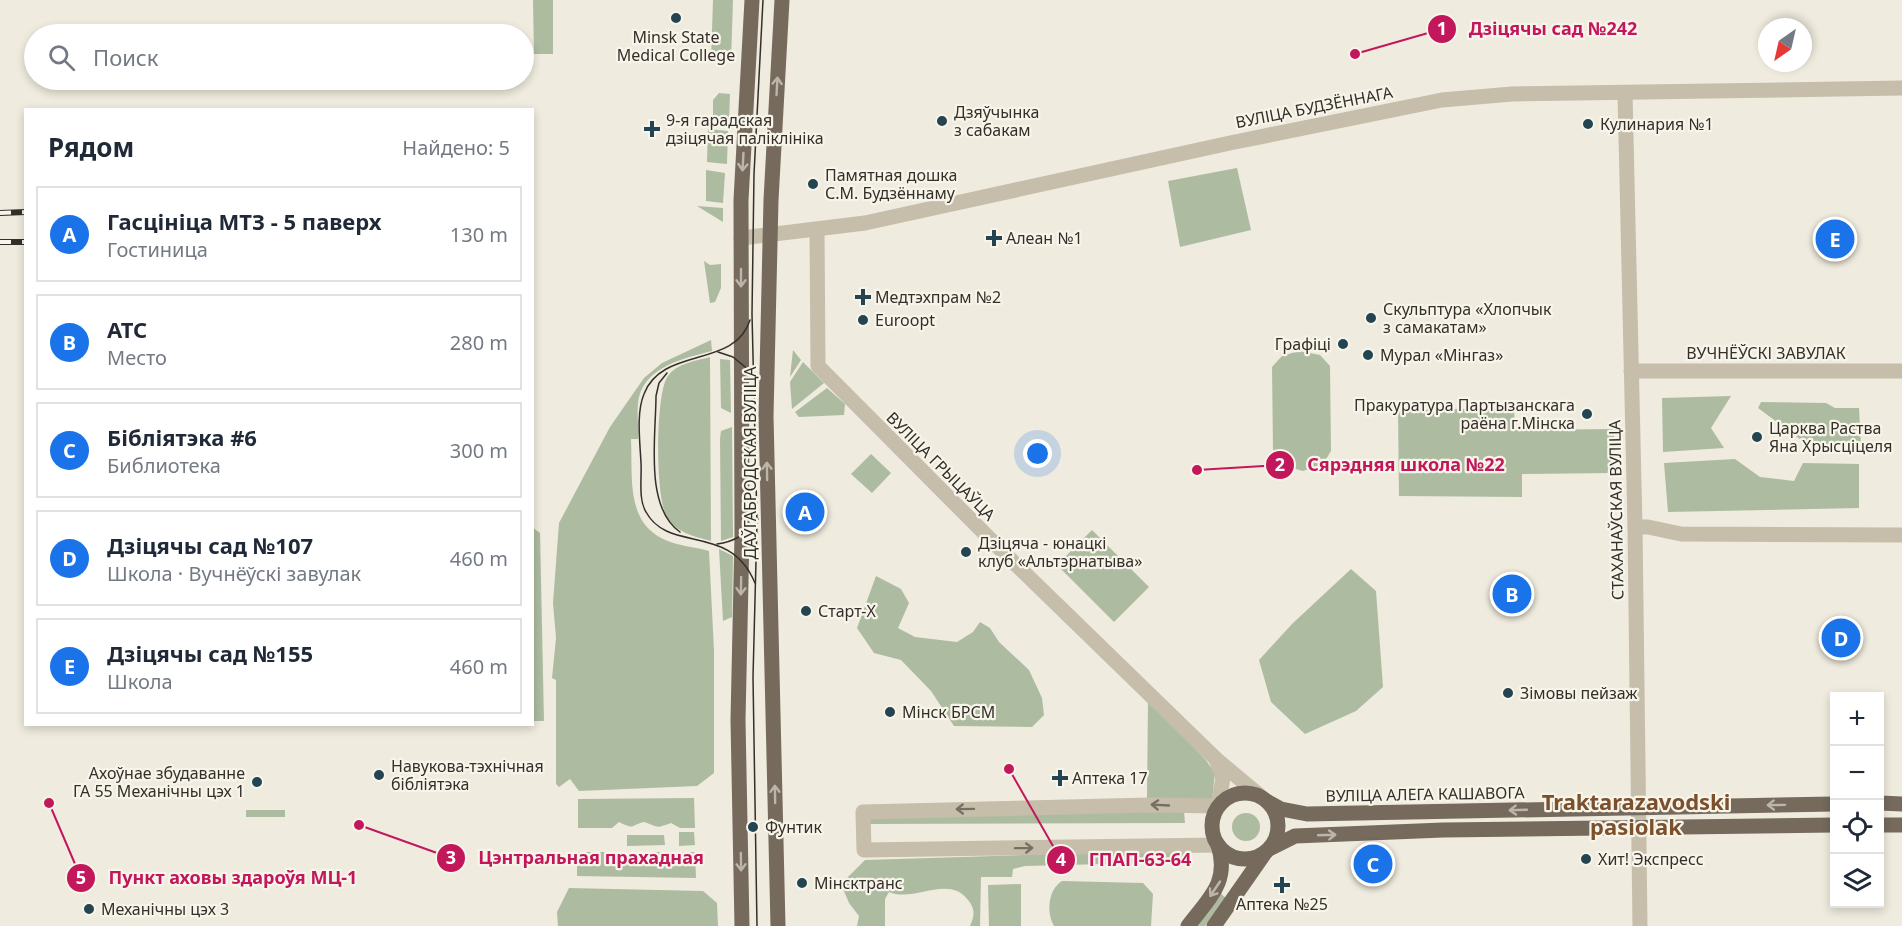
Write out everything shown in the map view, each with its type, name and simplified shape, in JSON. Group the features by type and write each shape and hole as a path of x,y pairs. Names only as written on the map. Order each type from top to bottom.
{"main road":[{"name":"ДАЎГАБРОДСКАЯ ВУЛІЦА","path":"742,926 738,720 742,536 741,238 752,0"},
{"name":"ДАЎГАБРОДСКАЯ ВУЛІЦА","path":"778,926 766,416 771,233 782,0"},
{"path":"1188,926 1220,883 1223,860 1212,824 1218,806 1237,794 1264,799 1279,825 1268,850 1214,926"},
{"name":"ВУЛІЦА АЛЕГА КАШАВОГА","path":"1264,799 1281,810 1307,814 1830,804"},
{"path":"1884,803 1902,804"},
{"path":"1443,830 1444,812"},
{"path":"1218,845 1226,854 1245,860 1295,836 1639,825 1830,825"},
{"path":"1884,825 1902,825"}],"street":[{"name":"ВУЛІЦА БУДЗЁННАГА","path":"741,238 865,224 1230,142 1442,100 1512,94 1902,88"},
{"name":"СТАХАНАЎСКАЯ ВУЛІЦА","path":"1625,93 1635,527 1640,926"},
{"name":"ВУЛІЦА ГРЫЦАЎЦА","path":"817,230 818,366 883,434 1216,759 1264,799"},
{"name":"ВУЧНЁЎСКІ ЗАВУЛАК","path":"1631,371 1902,371"},
{"path":"1635,527 1648,527 1681,534 1902,535"},
{"path":"1216,759 1223,778 1218,806 1150,805 863,812 864,850 1218,845"}],"green space":[{"path":"533,0 553,0 553,54 534,54"},
{"path":"713,0 733,0 731,61 711,60"},
{"path":"719,93 730,94 729,122 713,121 713,100"},
{"path":"708,129 728,131 727,164 707,162"},
{"path":"1237,168 1251,230 1180,247 1168,181"},
{"path":"706,170 725,173 723,203 706,201"},
{"path":"697,206 723,208 723,222"},
{"path":"704,261 710,265 721,264 721,288 715,302 710,303"},
{"path":"711,340 712,351 668,365 658,371 643,386 638,407 638,439 631,439 632,487 640,516 648,528 660,537 677,544 709,551 714,651 714,773 697,786 579,791 570,779 559,787 556,784 556,680 552,678 556,638 553,603 559,523 610,427 644,378 662,363"},
{"path":"793,350 801,360 790,377"},
{"path":"1299,351 1320,355 1330,366 1331,451 1323,464 1303,471 1284,466 1273,451 1272,367 1282,356"},
{"path":"710,357 711,541 681,530 667,517 660,490 658,446 661,402 668,376 682,365"},
{"path":"720,359 730,360 731,413 721,408"},
{"path":"803,362 824,383 792,409 790,382"},
{"path":"827,388 845,404 844,415 799,417 795,412"},
{"path":"1731,396 1711,428 1724,448 1663,452 1662,398"},
{"path":"1761,402 1826,403 1835,408 1859,408 1861,446 1808,445 1758,408"},
{"path":"1514,408 1515,430 1614,429 1615,473 1522,474 1522,497 1399,496 1398,410"},
{"path":"732,427 733,537 721,541 720,439 721,431"},
{"path":"871,454 891,473 872,493 851,474"},
{"path":"1735,459 1760,477 1794,481 1803,463 1859,464 1859,508 1668,512 1664,463"},
{"path":"534,528 540,533 544,721 534,721"},
{"path":"1092,530 1149,587 1114,622 1057,565"},
{"path":"719,549 733,556 732,617 723,621"},
{"path":"1351,569 1376,591 1383,687 1356,711 1305,734 1271,702 1259,660 1292,624"},
{"path":"876,576 901,589 909,603 898,628 915,637 957,642 973,632 980,622 990,628 999,642 1029,670 1042,698 1044,715 1032,727 954,726 931,691 901,660 874,653 857,628"},
{"path":"1148,700 1205,759 1215,773 1212,801 1147,800"},
{"path":"694,798 695,828 680,828 671,823 657,827 644,822 630,827 619,822 612,828 578,828 578,799"},
{"path":"246,810 285,810 285,817 246,817"},
{"path":"1184,811 1185,823 869,824 871,816"},
{"path":"1246,813 1256,817 1260,827 1256,837 1246,841 1236,837 1232,827 1236,817"},
{"path":"679,832 694,832 695,845 679,846"},
{"path":"627,835 664,835 665,845 627,846"},
{"path":"1188,850 1184,862 1025,866 1013,869 1012,877 981,877 980,926 970,926 973,913 968,900 951,889 941,889 909,894 889,892 885,899 885,926 857,926 859,916 849,903 841,884 865,860"},
{"path":"577,852 611,852 618,857 632,853 645,858 653,852 664,852 671,857 679,852 695,852 696,878 577,876"},
{"path":"1062,881 1143,883 1153,894 1151,926 1054,926 1049,908 1051,896"},
{"path":"1021,884 1021,926 989,926 988,885"},
{"path":"569,888 703,891 717,903 718,926 558,926 557,912"},
{"path":"1220,893 1226,898 1205,926 1196,926"}],"tram line":[{"path":"757,926 753,677 757,522 752,314 754,174 763,0"},
{"path":"750,320 742,335 730,345 681,362 666,369 653,379 644,394 639,428 641,495 646,512 656,525 669,532 716,545 731,552 744,564 755,583"},
{"path":"718,352 733,357 755,375"},
{"path":"667,373 659,383 656,396 654,470 661,506 669,521 680,532"},
{"path":"717,544 740,536 758,519"}],"railway":[{"path":"0,213 24,212"},
{"path":"0,242 24,242"}],"place":[{"name":"Minsk State Medical College","path":"676,18"},
{"name":"Дзіцячы сад №242","path":"1355,54"},
{"name":"Дзяўчынка з сабакам","path":"942,121"},
{"name":"Кулинария №1","path":"1588,124"},
{"name":"9-я гарадская дзіцячая паліклініка","path":"652,129"},
{"name":"Памятная дошка С.М. Будзённаму","path":"813,184"},
{"name":"Алеан №1","path":"994,238"},
{"name":"Дзіцячы сад №155","path":"1835,239"},
{"name":"Медтэхпрам №2","path":"863,297"},
{"name":"Скульптура «Хлопчык з самакатам»","path":"1371,318"},
{"name":"Euroopt","path":"863,320"},
{"name":"Графіці","path":"1343,344"},
{"name":"Мурал «Мінгаз»","path":"1368,355"},
{"name":"Пракуратура Партызанскага раёна г.Мінска","path":"1587,414"},
{"name":"Царква Раства Яна Хрысціцеля","path":"1757,437"},
{"name":"Сярэдняя школа №22","path":"1197,470"},
{"name":"Гасцініца МТЗ - 5 паверх","path":"805,512"},
{"name":"Дзіцяча - юнацкі клуб «Альтэрнатыва»","path":"966,552"},
{"name":"АТС","path":"1512,594"},
{"name":"Старт-X","path":"806,611"},
{"name":"Дзіцячы сад №107","path":"1841,638"},
{"name":"Зімовы пейзаж","path":"1508,693"},
{"name":"Мінск БРСМ","path":"890,712"},
{"name":"ГПАП-63-64","path":"1009,769"},
{"name":"Навукова-тэхнічная бібліятэка","path":"379,775"},
{"name":"Аптека 17","path":"1060,778"},
{"name":"Ахоўнае збудаванне ГА 55 Механічны цэх 1","path":"257,782"},
{"name":"Пункт аховы здароўя МЦ-1","path":"49,803"},
{"name":"Цэнтральная прахадная","path":"359,825"},
{"name":"Фунтик","path":"753,827"},
{"name":"Хит! Экспресс","path":"1586,859"},
{"name":"Бібліятэка #6","path":"1373,864"},
{"name":"Мінсктранс","path":"802,883"},
{"name":"Аптека №25","path":"1282,885"},
{"name":"Механічны цэх 3","path":"89,909"}],"district":[{"name":"Traktarazavodski pasiolak","path":"1636,814"}]}
